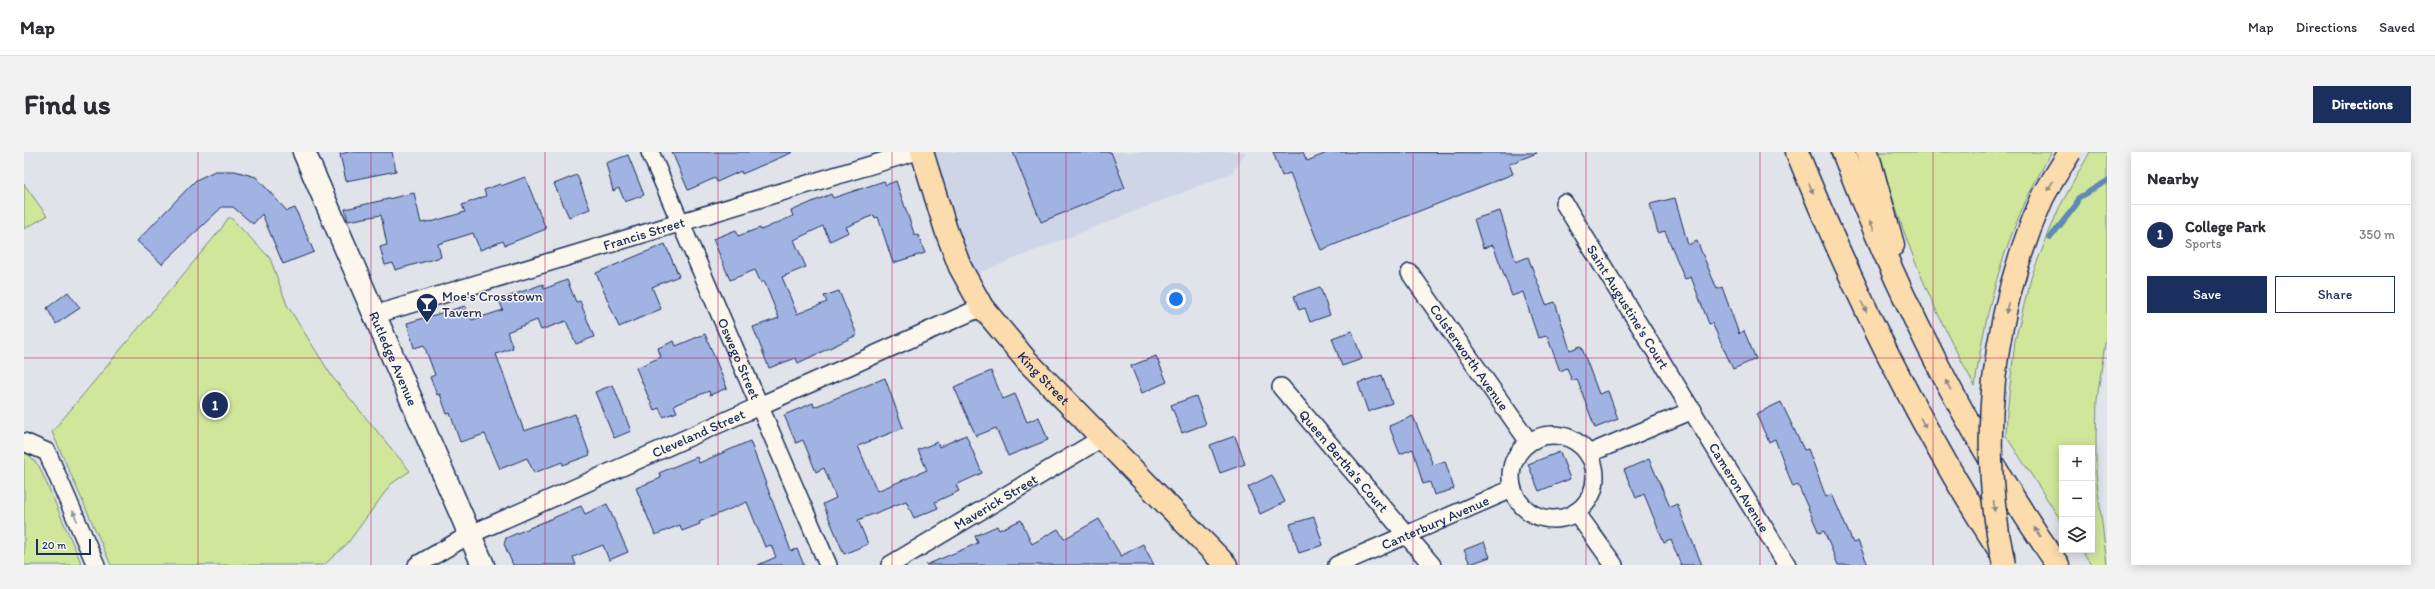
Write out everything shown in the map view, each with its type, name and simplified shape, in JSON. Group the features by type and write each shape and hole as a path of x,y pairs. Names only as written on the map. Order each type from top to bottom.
{"main road":[{"name":"Rutledge Avenue","path":"304,152 483,565"},
{"name":"King Street","path":"922,152 946,230 960,267 982,307 1027,361 1226,565"},
{"path":"1796,152 1841,258 1887,353 1937,449 2009,565"},
{"path":"1843,152 1910,312 1964,416 2058,565"},
{"path":"1867,152 1910,312"},
{"path":"2004,565 1996,528 1992,472 1990,419 1995,363 2009,297 2022,254 2043,198 2070,152"}],"street":[{"name":"Oswego Street","path":"650,152 678,222 828,565"},
{"name":"Francis Street","path":"374,315 914,152"},
{"name":"Saint Augustine's Court","path":"1564,203 1693,410"},
{"name":"Colsterworth Avenue","path":"1410,273 1529,442"},
{"name":"Cleveland Street","path":"417,565 469,535 982,307"},
{"name":"Queen Bertha's Court","path":"1282,387 1432,565"},
{"path":"1588,454 1693,410"},
{"name":"Cameron Avenue","path":"1693,410 1787,565"},
{"path":"1550,435 1572,439 1588,454 1593,468 1595,482 1590,496 1576,512 1555,519 1534,515 1517,500 1512,489 1510,479 1515,458 1529,442 1550,435"},
{"name":"Maverick Street","path":"890,565 1102,438"},
{"path":"24,442 47,452 96,565"},
{"name":"Canterbury Avenue","path":"1337,565 1512,489"},
{"path":"1576,512 1614,565"}],"shaded area":[{"path":"932,152 1246,152 1232,173 973,275 958,238"}],"green space":[{"path":"1880,152 2052,152 2023,207 2001,265 1985,325 1975,386 1945,329 1908,243 1888,183"},
{"path":"2090,152 2107,152 2107,329 2097,400 2096,474 2107,565 2092,565 2083,553 2095,553 2095,445 2059,445 2059,517 2006,436 2015,341 2031,277 2059,208"},
{"path":"24,184 47,216 24,229"},
{"path":"228,218 231,218 270,258 287,305 333,378 410,471 391,484 347,544 324,565 111,565 52,432 221,229"},
{"path":"24,453 29,455 39,466 82,565 24,565"}],"building":[{"path":"349,152 392,152 396,171 346,181 340,154"},
{"path":"672,152 793,152 742,174 741,171 717,182 715,178 688,190"},
{"path":"1013,152 1111,152 1125,188 1041,222"},
{"path":"1273,152 1303,152 1307,161 1329,152 1537,153 1509,164 1513,174 1321,250 1290,173 1282,176"},
{"path":"628,155 644,195 625,202 619,188 613,191 606,163"},
{"path":"215,171 235,171 256,177 287,211 295,208 314,252 283,264 262,214 253,224 233,207 222,207 162,264 137,241 196,180"},
{"path":"577,175 590,209 569,217 554,184"},
{"path":"525,177 546,229 505,245 503,241 480,250 473,233 438,244 441,257 395,270 393,263 385,265 380,247 387,245 381,215 348,221 345,209 414,193 421,223 431,222 465,212 462,205 486,196 484,190 500,184 501,186"},
{"path":"884,181 886,185 896,181 915,236 918,235 925,253 893,263 878,217 875,218 874,215 846,227 849,232 830,241 823,226 794,240 806,267 782,277 797,314 827,302 824,296 839,291 857,335 798,363 796,358 769,368 753,327 779,318 764,281 761,283 755,270 730,280 713,239 736,230 738,236 760,228 761,230 793,216 791,211 831,194 833,198"},
{"path":"1675,198 1688,245 1697,241 1717,289 1722,287 1739,334 1744,331 1756,359 1733,369 1712,323 1709,324 1691,277 1685,279 1665,231 1658,233 1650,204"},
{"path":"1500,211 1516,262 1528,257 1546,305 1555,302 1570,350 1581,346 1599,394 1608,391 1618,419 1595,428 1577,379 1572,381 1567,368 1560,371 1547,336 1538,338 1523,292 1512,296 1493,245 1483,248 1474,219"},
{"path":"665,244 679,276 652,287 661,309 619,327 596,273"},
{"path":"567,280 576,302 580,301 594,337 576,344 566,321 541,330 537,320 507,332 513,348 496,354 524,431 575,414 590,455 563,465 562,462 534,473 527,458 500,469 485,434 460,442 450,413 447,414 440,394 437,395 430,377 435,375 424,345 414,348 407,323 465,306 472,320 503,310 499,300 543,284 544,289"},
{"path":"1320,287 1330,315 1310,322 1305,308 1299,310 1294,296"},
{"path":"68,292 80,308 56,324 47,308"},
{"path":"1352,331 1362,359 1342,366 1332,338"},
{"path":"705,334 727,388 710,395 709,391 674,405 677,412 663,417 659,408 654,410 636,368 661,357 658,348 674,341 676,346"},
{"path":"1156,356 1167,382 1142,393 1131,366"},
{"path":"991,371 1003,399 1015,394 1027,422 1039,417 1048,440 1008,456 996,428 976,436 954,387"},
{"path":"1382,375 1392,403 1368,412 1358,383"},
{"path":"885,378 903,428 858,446 877,491 927,470 918,450 937,442 939,447 966,435 982,473 956,485 959,491 935,502 938,508 914,518 906,501 858,520 868,544 844,554 823,504 836,498 824,468 816,472 803,440 796,443 784,415 813,403 814,407"},
{"path":"613,385 631,431 614,438 595,392"},
{"path":"1196,396 1206,424 1182,433 1171,405"},
{"path":"1781,402 1804,450 1808,449 1826,497 1832,494 1853,543 1858,541 1868,565 1838,565 1824,531 1819,533 1798,485 1793,487 1775,439 1769,442 1756,414"},
{"path":"1413,416 1433,465 1445,461 1454,489 1434,495 1430,482 1423,484 1413,449 1400,454 1389,426"},
{"path":"1235,436 1245,464 1220,473 1210,445"},
{"path":"750,441 791,551 797,549 804,565 758,565 776,557 771,545 765,547 747,502 699,522 700,524 682,531 680,525 655,535 636,488 661,478 659,473 680,464 697,457 699,463"},
{"path":"1560,452 1570,479 1539,491 1528,464"},
{"path":"1649,459 1670,507 1677,504 1702,565 1681,565 1671,540 1664,543 1644,494 1636,498 1624,470"},
{"path":"1272,475 1285,502 1260,514 1248,487"},
{"path":"607,504 628,552 609,560 603,545 573,557 576,565 513,565 504,544 506,538 581,506 585,514"},
{"path":"1314,517 1323,545 1299,553 1290,524"},
{"path":"1099,519 1121,556 1143,544 1154,565 926,565 978,543 975,536 997,526 999,530 1021,520 1032,544 1058,529 1064,539"},
{"path":"1484,542 1490,557 1470,564 1464,550"}],"waterway":[{"path":"2050,238 2076,205 2078,198 2107,181"}],"place":[{"name":"Moe's Crosstown Tavern","path":"427,324"},
{"name":"College Park","path":"215,405"}]}
